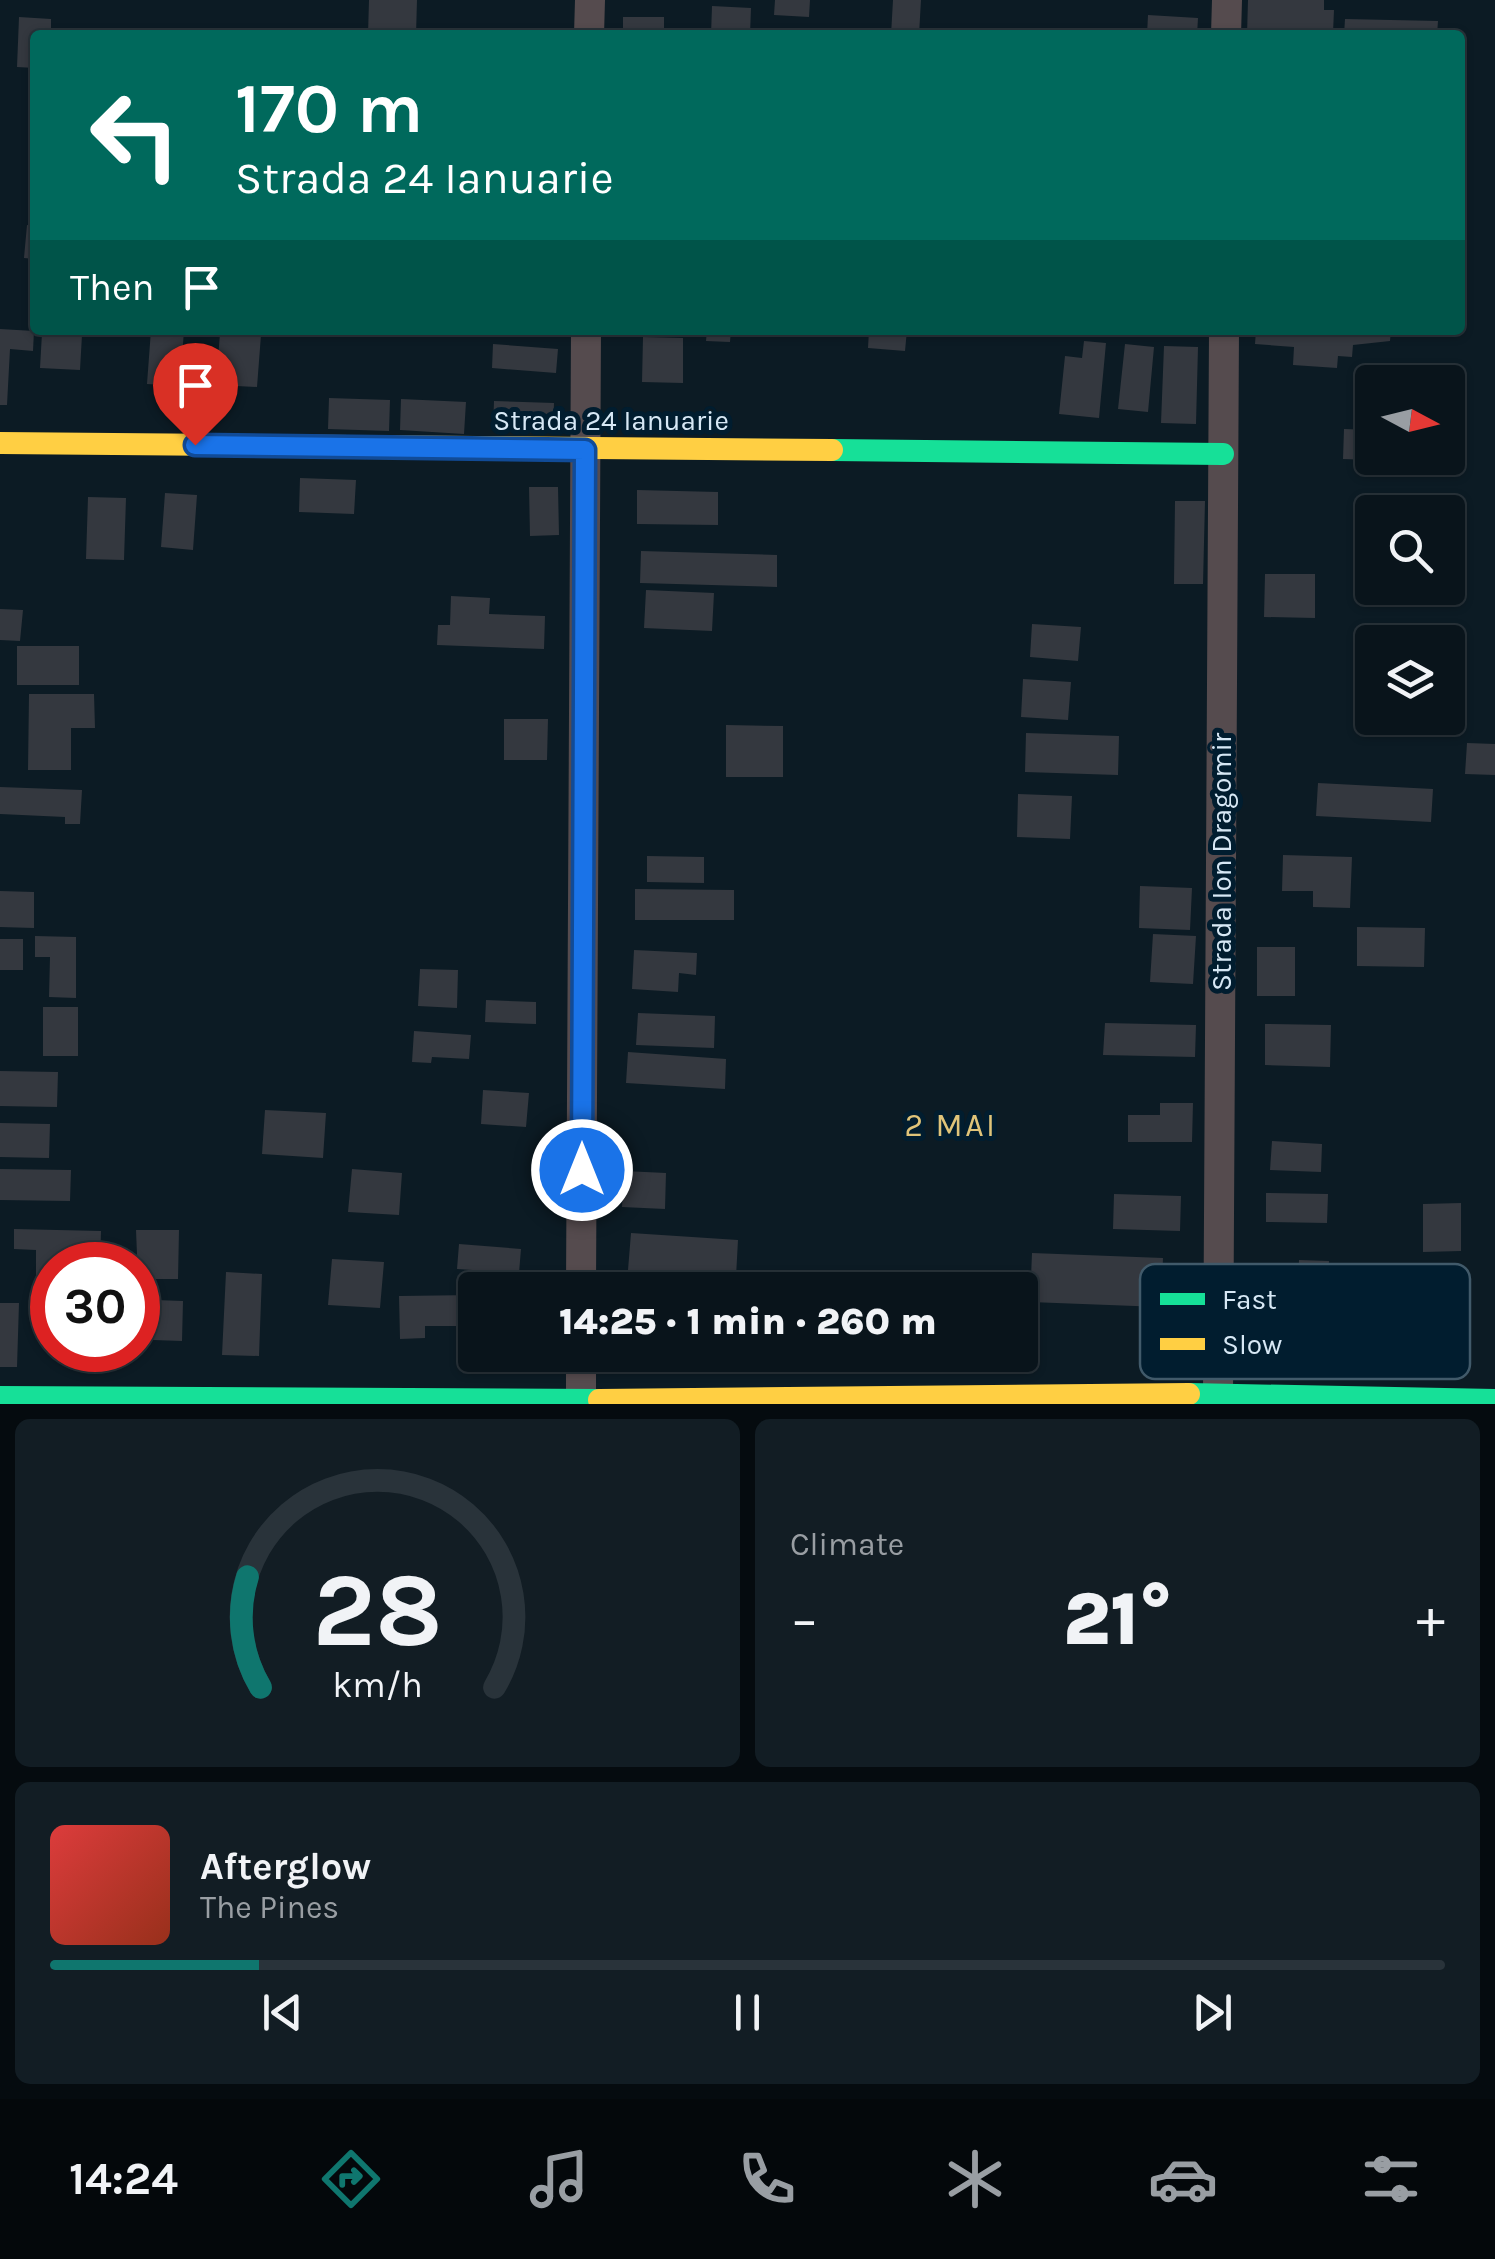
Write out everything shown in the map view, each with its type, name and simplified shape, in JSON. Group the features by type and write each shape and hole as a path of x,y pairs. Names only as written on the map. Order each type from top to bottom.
{"street":[{"path":"590,0 590,30"},
{"path":"1226,0 1226,30"},
{"path":"581,1272 586,335"},
{"name":"Strada Ion Dragomir","path":"1219,1264 1224,335"},
{"name":"Strada 24 Ianuarie","path":"0,443 1222,454"},
{"path":"581,1372 581,1402"},
{"name":"Strada Ion Dragomir","path":"1218,1379 1218,1394"},
{"path":"0,1397 581,1402 1218,1394 1495,1400"}],"building":[{"path":"369,0 417,0 416,30 368,30"},
{"path":"775,0 810,0 809,17 774,15"},
{"path":"893,0 921,0 919,30 891,30"},
{"path":"1248,0 1324,0 1324,10 1334,10 1333,30 1247,30"},
{"path":"712,6 751,8 750,30 711,30"},
{"path":"1148,15 1198,18 1197,30 1147,30"},
{"path":"19,17 51,19 51,30 30,30 30,68 17,67"},
{"path":"623,17 664,17 664,30 623,30"},
{"path":"1345,19 1438,21 1437,30 1344,30"},
{"path":"27,225 30,225 30,259 24,258"},
{"path":"0,329 30,331 34,335 33,351 10,349 7,405 0,405"},
{"path":"42,335 82,335 80,370 40,368"},
{"path":"151,335 184,335 180,386 147,384"},
{"path":"220,335 261,335 257,387 216,385"},
{"path":"707,335 731,335 730,342 706,341"},
{"path":"869,335 907,335 905,351 868,348"},
{"path":"1256,335 1391,335 1390,341 1353,345 1352,357 1338,356 1337,368 1293,365 1294,347 1255,344"},
{"path":"643,337 683,338 683,383 642,382"},
{"path":"1084,341 1106,343 1099,418 1059,414 1065,356 1082,358"},
{"path":"493,344 558,349 556,373 492,368"},
{"path":"1125,344 1154,347 1148,412 1118,409"},
{"path":"1164,346 1198,347 1196,424 1161,423"},
{"path":"329,398 390,400 389,431 328,429"},
{"path":"401,399 466,402 464,434 400,430"},
{"path":"494,401 554,403 553,433 493,431"},
{"path":"1344,429 1355,429 1355,459 1343,459"},
{"path":"300,478 356,480 354,514 299,512"},
{"path":"529,487 558,487 559,535 530,536"},
{"path":"637,490 718,492 718,525 637,524"},
{"path":"165,493 197,495 193,550 161,547"},
{"path":"88,497 126,498 124,560 86,559"},
{"path":"1175,501 1205,501 1203,584 1174,584"},
{"path":"641,551 777,555 777,587 640,583"},
{"path":"1265,574 1315,574 1315,618 1264,617"},
{"path":"646,590 714,593 712,631 644,628"},
{"path":"451,596 490,598 489,614 545,616 544,649 437,645 438,625 450,625"},
{"path":"0,609 23,610 20,641 0,640"},
{"path":"1032,624 1081,627 1078,661 1030,657"},
{"path":"17,646 79,646 79,685 17,685"},
{"path":"1023,679 1071,682 1068,720 1021,717"},
{"path":"29,694 94,694 95,728 71,728 71,770 28,770"},
{"path":"504,719 548,719 547,760 504,760"},
{"path":"726,725 783,726 783,777 726,777"},
{"path":"1026,733 1119,736 1118,775 1025,772"},
{"path":"1467,743 1495,744 1495,775 1465,774"},
{"path":"1318,783 1433,789 1431,822 1316,816"},
{"path":"0,787 82,790 80,824 65,824 65,817 0,814"},
{"path":"1018,794 1072,796 1070,839 1017,837"},
{"path":"1283,855 1352,857 1350,908 1313,907 1313,891 1282,891"},
{"path":"647,856 704,857 704,883 647,882"},
{"path":"1140,886 1192,888 1190,930 1139,928"},
{"path":"635,889 734,890 734,920 635,920"},
{"path":"0,891 34,892 34,928 0,927"},
{"path":"1357,927 1425,928 1424,967 1357,966"},
{"path":"1153,934 1196,936 1193,984 1150,982"},
{"path":"35,936 76,937 76,998 49,997 50,957 35,957"},
{"path":"0,939 23,939 23,970 0,970"},
{"path":"1257,947 1295,947 1295,996 1257,996"},
{"path":"634,950 697,953 696,975 679,973 678,992 632,989"},
{"path":"420,969 458,970 457,1008 418,1006"},
{"path":"486,1000 536,1002 536,1024 485,1022"},
{"path":"43,1007 78,1007 78,1056 43,1056"},
{"path":"638,1013 715,1016 714,1048 636,1045"},
{"path":"1105,1023 1196,1025 1195,1057 1103,1055"},
{"path":"1265,1024 1331,1025 1330,1067 1265,1065"},
{"path":"414,1031 471,1035 469,1059 432,1057 431,1063 412,1062"},
{"path":"628,1052 726,1059 725,1089 626,1083"},
{"path":"0,1071 58,1072 57,1107 0,1106"},
{"path":"483,1090 529,1093 526,1127 481,1124"},
{"path":"1160,1103 1193,1103 1192,1142 1128,1142 1128,1115 1160,1115"},
{"path":"265,1110 326,1113 323,1158 262,1154"},
{"path":"0,1123 50,1124 49,1158 0,1157"},
{"path":"1272,1141 1322,1144 1321,1172 1270,1170"},
{"path":"0,1169 71,1170 70,1201 0,1200"},
{"path":"352,1169 402,1173 399,1215 348,1212"},
{"path":"624,1171 666,1173 665,1209 622,1207"},
{"path":"1266,1193 1328,1194 1327,1223 1266,1222"},
{"path":"1114,1194 1181,1196 1180,1231 1113,1229"},
{"path":"1461,1203 1461,1251 1423,1252 1423,1204"},
{"path":"14,1229 101,1231 101,1242 30,1242 30,1250 14,1249"},
{"path":"136,1230 179,1230 178,1279 160,1279 160,1242 136,1242"},
{"path":"631,1233 738,1240 736,1272 628,1270"},
{"path":"459,1244 521,1249 519,1272 457,1269"},
{"path":"1032,1253 1163,1258 1163,1264 1140,1264 1140,1306 1038,1302 1038,1272 1031,1272"},
{"path":"332,1259 384,1262 380,1308 328,1305"},
{"path":"1299,1260 1329,1261 1329,1264 1299,1264"},
{"path":"226,1272 262,1274 259,1356 222,1355"},
{"path":"458,1295 458,1326 425,1326 425,1338 400,1339 399,1296"},
{"path":"160,1300 183,1301 182,1341 160,1340"},
{"path":"0,1303 19,1303 17,1367 0,1367"}],"traffic: fast":[{"path":"832,450 1223,454"},
{"path":"1189,1394 1495,1400"},
{"path":"0,1397 599,1400"}],"traffic: slow":[{"path":"0,443 832,450"},
{"path":"599,1400 1189,1394"}],"district":[{"name":"2 MAI","path":"951,1125"}],"route":[{"path":"195,445 585,450 582,1170"}]}
